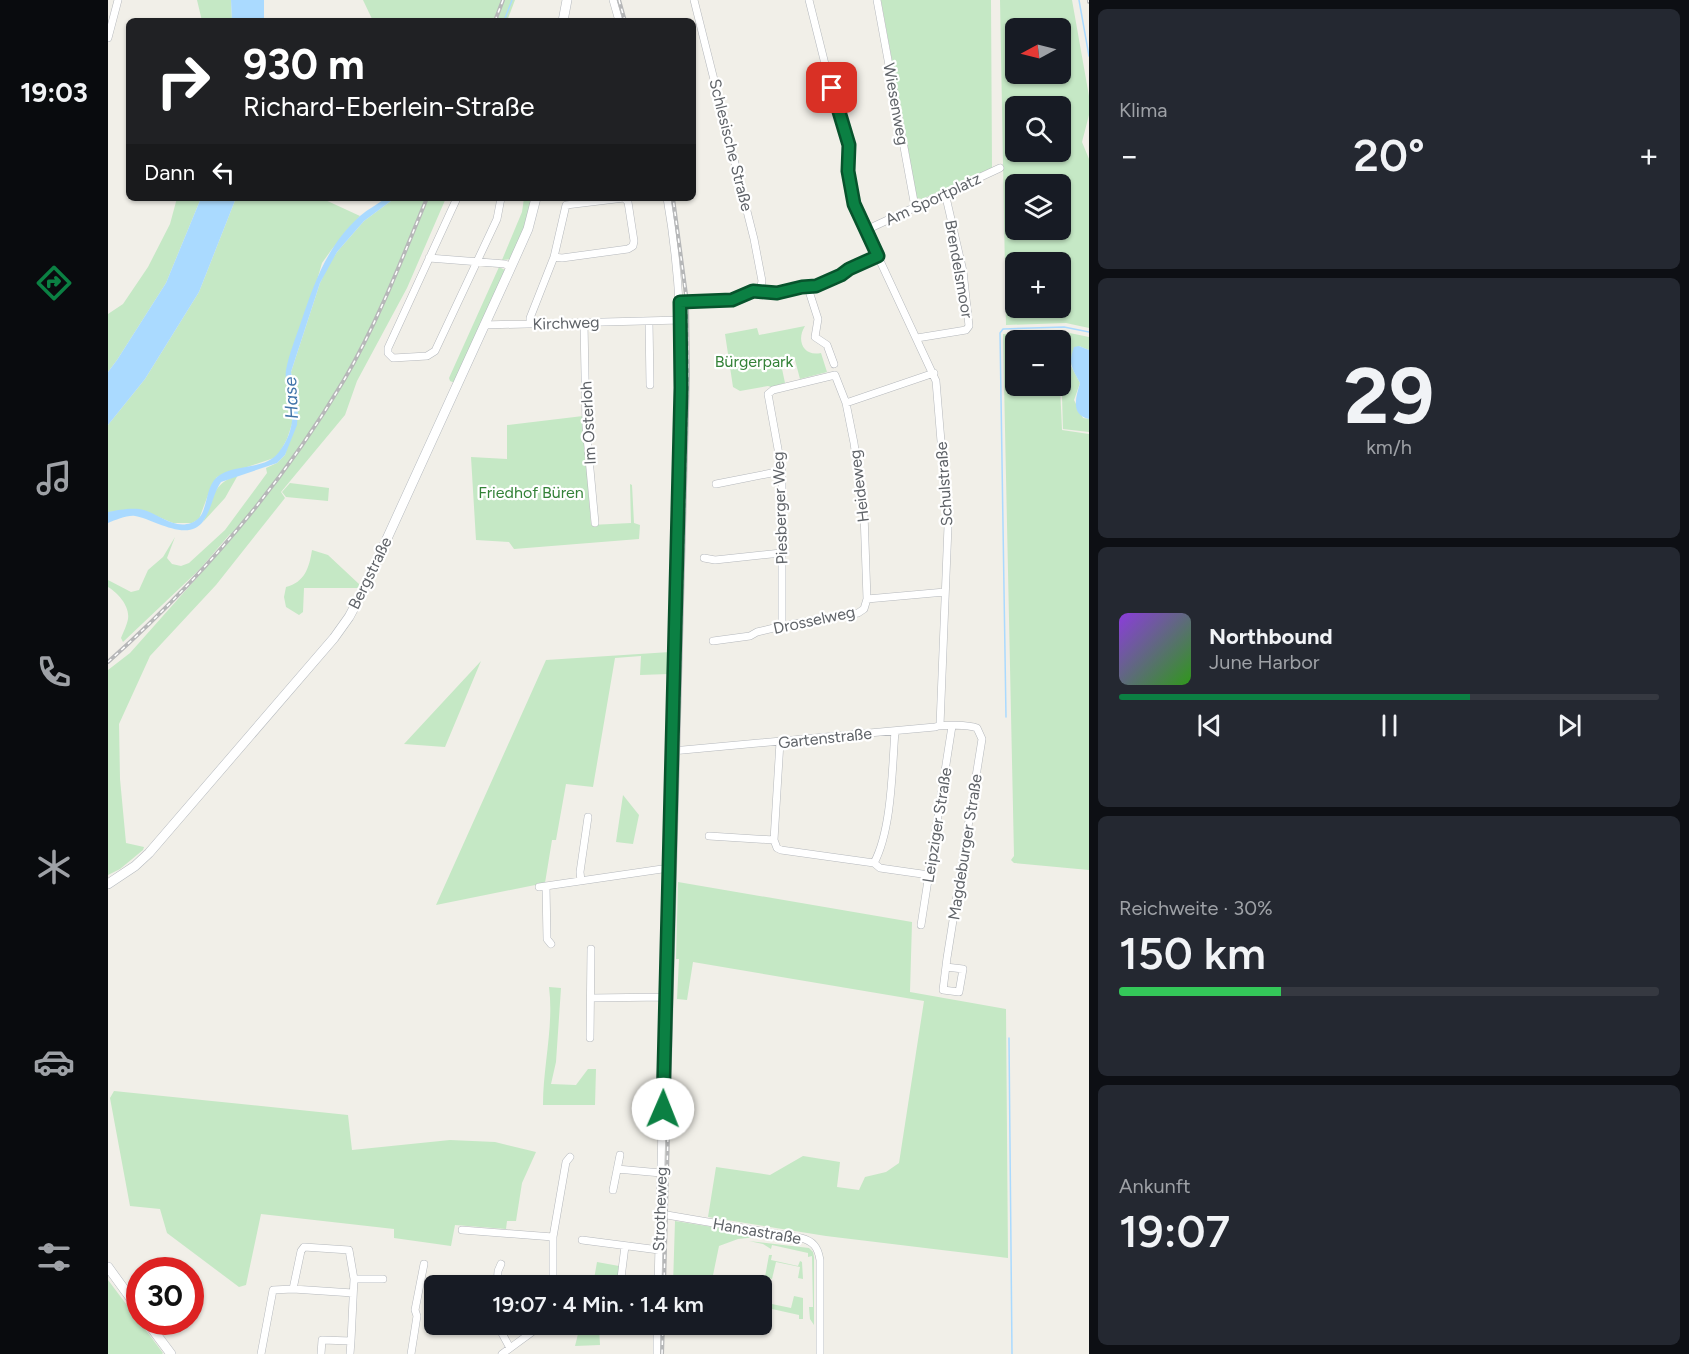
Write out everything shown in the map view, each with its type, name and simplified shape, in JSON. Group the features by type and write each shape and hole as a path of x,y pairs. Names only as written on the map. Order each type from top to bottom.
{"street":[{"path":"108,38 118,0"},
{"path":"564,18 567,0"},
{"path":"613,0 618,18"},
{"name":"Schlesische Straße","path":"694,0 754,239 762,281 760,290"},
{"name":"Schulstraße","path":"809,0 849,145 848,171 854,204 934,373 937,389 948,526 940,725"},
{"name":"Wiesenweg","path":"877,0 915,207"},
{"name":"Am Sportplatz","path":"866,230 1000,168"},
{"name":"Brendelsmoor","path":"917,338 966,330 969,326 963,271 945,193"},
{"path":"456,201 388,348 388,353 393,358 427,356 435,351 497,219 500,201"},
{"name":"Bergstraße","path":"108,884 130,870 149,853 349,618 528,229 535,201"},
{"path":"530,324 530,318 554,257 566,205 591,201"},
{"path":"554,257 617,251 633,246 627,201"},
{"name":"Strotheweg","path":"658,1275 681,320 675,250 667,201"},
{"path":"680,302 732,300 753,291 777,293 802,287 808,288 841,275 878,256"},
{"path":"429,258 505,264 511,267"},
{"path":"808,288 818,319 815,337 826,345 834,364"},
{"name":"Kirchweg","path":"484,326 681,320"},
{"path":"649,321 650,385"},
{"name":"Im Osterloh","path":"584,323 586,426 595,523"},
{"path":"846,403 934,373"},
{"name":"Heideweg","path":"836,375 846,403 864,512 867,599"},
{"name":"Piesberger Weg","path":"782,626 782,471 768,398 770,391 836,375"},
{"path":"716,484 782,471"},
{"path":"704,558 715,560 781,553"},
{"name":"Drosselweg","path":"713,641 750,636 782,626 858,613 864,609 867,599 945,592"},
{"name":"Gartenstraße","path":"672,751 940,725 977,728"},
{"name":"Leipziger Straße","path":"921,925 952,726"},
{"name":"Magdeburger Straße","path":"946,966 982,738 977,728"},
{"path":"874,863 878,855 888,806 895,731"},
{"path":"780,742 774,840 777,848 874,863 880,868 929,875"},
{"path":"581,880 580,872 588,816"},
{"path":"709,836 774,840"},
{"path":"550,944 547,939 542,886 669,868"},
{"path":"590,1038 591,949"},
{"path":"591,998 665,998"},
{"path":"613,1190 620,1155"},
{"path":"553,1275 553,1237 566,1162 570,1157"},
{"path":"616,1169 662,1173"},
{"name":"Hansastraße","path":"661,1214 801,1238 814,1244 819,1251 820,1260 820,1354"},
{"path":"462,1230 553,1237"},
{"path":"582,1240 659,1250"},
{"path":"621,1275 625,1246"},
{"path":"293,1289 301,1251 304,1247 349,1250 354,1279 350,1354"},
{"path":"411,1354 417,1316 415,1310 424,1264"},
{"path":"497,1275 501,1264"},
{"path":"108,1267 126,1292"},
{"path":"354,1279 383,1279"},
{"path":"261,1354 273,1290 353,1293"},
{"path":"157,1335 171,1354"},
{"path":"503,1335 510,1348"},
{"path":"502,1354 528,1335"},
{"path":"657,1335 657,1354"},
{"path":"326,1354 321,1354 322,1340 351,1341"}],"green space":[{"path":"197,0 231,0 232,18 201,18"},
{"path":"363,0 515,0 508,18 372,18"},
{"path":"881,0 991,0 992,168 922,199 917,198"},
{"path":"1000,0 1072,0 1089,96 1089,115 1082,142 1089,159 1089,328 1066,323 1006,325 1006,318 1071,318 1071,252 1005,252 1005,271"},
{"path":"176,201 200,201 166,283 108,372 108,314 123,304 148,267 170,224"},
{"path":"235,201 328,201 360,216 322,263 287,384 292,424 280,452 274,458 217,477 199,519 192,523 173,523 142,510 108,512 108,425 145,379 199,292"},
{"path":"391,201 445,201 407,288 357,381 345,415 281,492 285,498 216,585 150,656 119,724 120,779 126,843 144,847 120,869 108,875 108,670 130,653 234,536 230,534 200,569 123,642 121,638 128,619 127,609 119,596 108,587 108,580 131,592 139,590 148,570 163,557 175,537 167,558 172,564 181,566 189,563 225,530 267,473 266,468 277,463 285,455 298,410 291,372 320,283 337,252 364,221"},
{"path":"524,201 533,201 512,259 502,260 522,212"},
{"path":"499,267 505,270 455,383 450,381 449,378"},
{"name":"Bürgerpark","path":"805,326 801,342 806,350 815,354 821,353 827,372 800,379 795,360 781,364 785,383 740,391 733,387 725,334 757,328 759,335"},
{"path":"1071,333 1089,337 1089,350 1079,346 1071,366"},
{"path":"1003,334 1005,334 1005,396 1060,396 1062,430 1089,434 1089,870 1014,863 1011,860 1014,856"},
{"path":"1071,366 1080,383 1074,400 1083,418 1089,419 1089,432 1063,429 1062,396 1071,396"},
{"name":"Friedhof Büren","path":"583,416 591,525 631,523 630,484 632,485 634,523 640,525 639,539 514,549 509,542 476,540 471,457 507,459 507,425"},
{"path":"238,475 225,498 203,522 214,493 223,483"},
{"path":"290,483 329,488 328,501 286,497 282,492"},
{"path":"312,550 328,555 359,584 360,588 304,588 303,612 299,615 286,607 284,597 286,587 302,578"},
{"path":"670,652 669,674 640,675 641,656 615,658 593,787 566,784 556,840 552,840 545,883 436,905 546,660"},
{"path":"481,661 445,747 404,744"},
{"path":"623,795 639,815 633,844 616,842"},
{"path":"678,882 912,922 910,992 1006,1009 1008,1258 826,1236 708,1217 716,1167 770,1175 803,1156 840,1162 837,1187 859,1190 865,1177 886,1172 899,1163 924,1001 693,962 687,1000 677,999"},
{"path":"549,987 561,988 556,1062 551,1084 576,1085 588,1069 596,1069 595,1105 543,1105 550,1016"},
{"path":"114,1091 348,1115 352,1150 450,1140 495,1142 536,1152 522,1183 516,1221 507,1221 506,1229 455,1225 451,1246 394,1238 394,1229 261,1214 246,1285 239,1287 204,1261 204,1257 199,1257 167,1233 160,1209 130,1206 110,1098"},
{"path":"675,1221 744,1232 757,1237 738,1239 719,1246 713,1275 673,1275"},
{"path":"749,1241 809,1248 813,1252 814,1325 810,1319 809,1307 813,1307 812,1256 808,1257 808,1253 772,1245 771,1249 763,1244"},
{"path":"769,1255 772,1255 771,1260 798,1266 800,1261 802,1262 803,1279 798,1278 800,1267 776,1262 772,1279 772,1275 765,1275"},
{"path":"597,1262 619,1266 618,1275 595,1275"},
{"path":"108,1280 126,1304 126,1335 149,1335 163,1353 108,1354"},
{"path":"794,1296 803,1298 803,1319 799,1319 799,1315 772,1309 772,1304 791,1308"},
{"path":"578,1335 599,1335 600,1345 575,1346"}],"water":[{"path":"231,0 264,0 264,18 232,18"},
{"path":"200,201 235,201 199,292 145,379 108,425 108,372 166,283"},
{"name":"Hase","path":"381,201 391,201 364,221 337,252 320,283 291,372 298,410 297,425 285,455 277,463 221,482 209,511 198,527 181,530 135,516 108,523 108,512 136,509 144,510 173,523 191,523 201,515 210,488 217,477 232,470 266,462 279,452 288,438 292,421 286,380 287,364 306,307 323,265 339,239 363,213"},
{"path":"1079,346 1089,350 1089,419 1079,414 1077,410 1080,383 1071,362 1074,347"}],"waterway":[{"path":"505,18 512,0"},
{"path":"1079,0 1089,56"},
{"path":"1006,717 1000,333 1003,329 1064,327 1089,332"},
{"path":"1009,1038 1012,1354"}],"railway":[{"path":"496,18 503,0"},
{"path":"619,0 624,18"},
{"path":"108,662 142,631 206,565 266,494 320,419 367,337 389,291 426,201"},
{"path":"664,1275 688,375 687,302 673,201"},
{"path":"662,1354 663,1335"}],"route":[{"path":"663,1109 681,388 680,302 732,300 753,291 777,293 802,287 808,288 841,275 878,256 854,204 848,171 849,145 832,88"}]}
